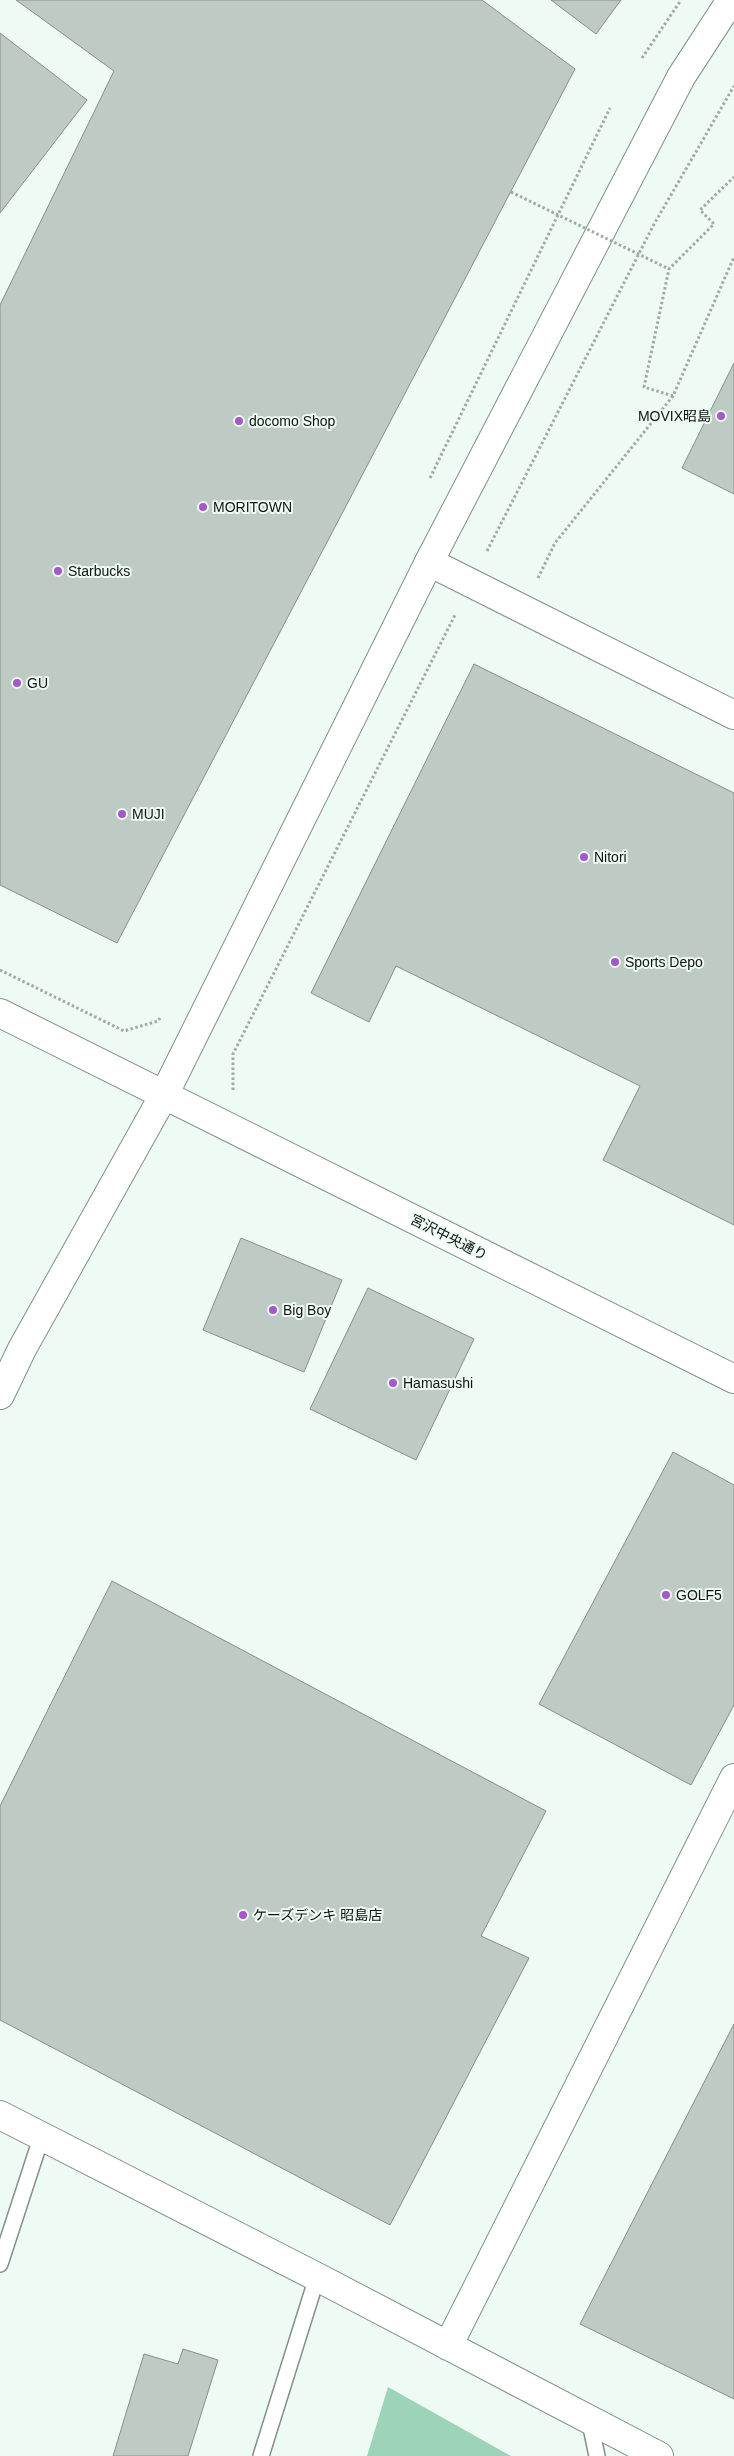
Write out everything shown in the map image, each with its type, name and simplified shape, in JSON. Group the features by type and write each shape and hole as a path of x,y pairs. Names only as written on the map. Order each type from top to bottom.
{"street":[{"path":"0,1395 22,1349 164,1095 429,562 681,77 731,0"},
{"path":"429,562 734,715"},
{"name":"宮沢中央通り","path":"0,1014 734,1379"},
{"path":"448,2346 734,1778"},
{"path":"0,2116 317,2277 659,2456"}],"lane":[{"path":"0,2264 41,2138"},
{"path":"261,2456 317,2277"},
{"path":"589,2418 597,2456"}],"path":[{"path":"642,58 681,0"},
{"path":"241,1094 232,1090 232,1054 653,226 734,86"},
{"path":"427,484 610,108"},
{"path":"673,396 644,387 669,270 714,224 700,210 734,177"},
{"path":"511,192 669,270"},
{"path":"524,610 555,543 673,396 734,257"},
{"path":"0,970 124,1031 158,1021 163,1012"}],"green space":[{"path":"388,2387 511,2456 367,2456"}],"building":[{"name":"MORITOWN","path":"16,0 482,0 575,69 117,943 0,885 0,305 114,71"},
{"path":"551,0 621,0 596,34"},
{"path":"0,33 87,100 0,213"},
{"name":"MOVIX昭島","path":"734,363 734,494 682,468"},
{"path":"474,664 734,793 734,1225 603,1160 640,1086 396,966 369,1022 311,993"},
{"path":"241,1238 342,1280 304,1372 203,1330"},
{"path":"368,1288 474,1339 416,1460 310,1409"},
{"name":"GOLF5","path":"673,1452 734,1485 734,1705 691,1785 539,1704"},
{"path":"112,1581 546,1811 481,1936 529,1958 390,2225 0,2020 0,1806"},
{"path":"734,2024 734,2399 580,2324"},
{"path":"183,2349 218,2360 188,2456 113,2456 144,2354 178,2364"}],"place":[{"name":"MOVIX昭島","path":"721,416"},
{"name":"docomo Shop","path":"239,421"},
{"name":"MORITOWN","path":"203,507"},
{"name":"Starbucks","path":"58,571"},
{"name":"GU","path":"17,683"},
{"name":"MUJI","path":"122,814"},
{"name":"Nitori","path":"584,857"},
{"name":"Sports Depo","path":"615,962"},
{"name":"Big Boy","path":"273,1310"},
{"name":"Hamasushi","path":"393,1383"},
{"name":"GOLF5","path":"666,1595"},
{"name":"ケーズデンキ 昭島店","path":"243,1915"}]}
